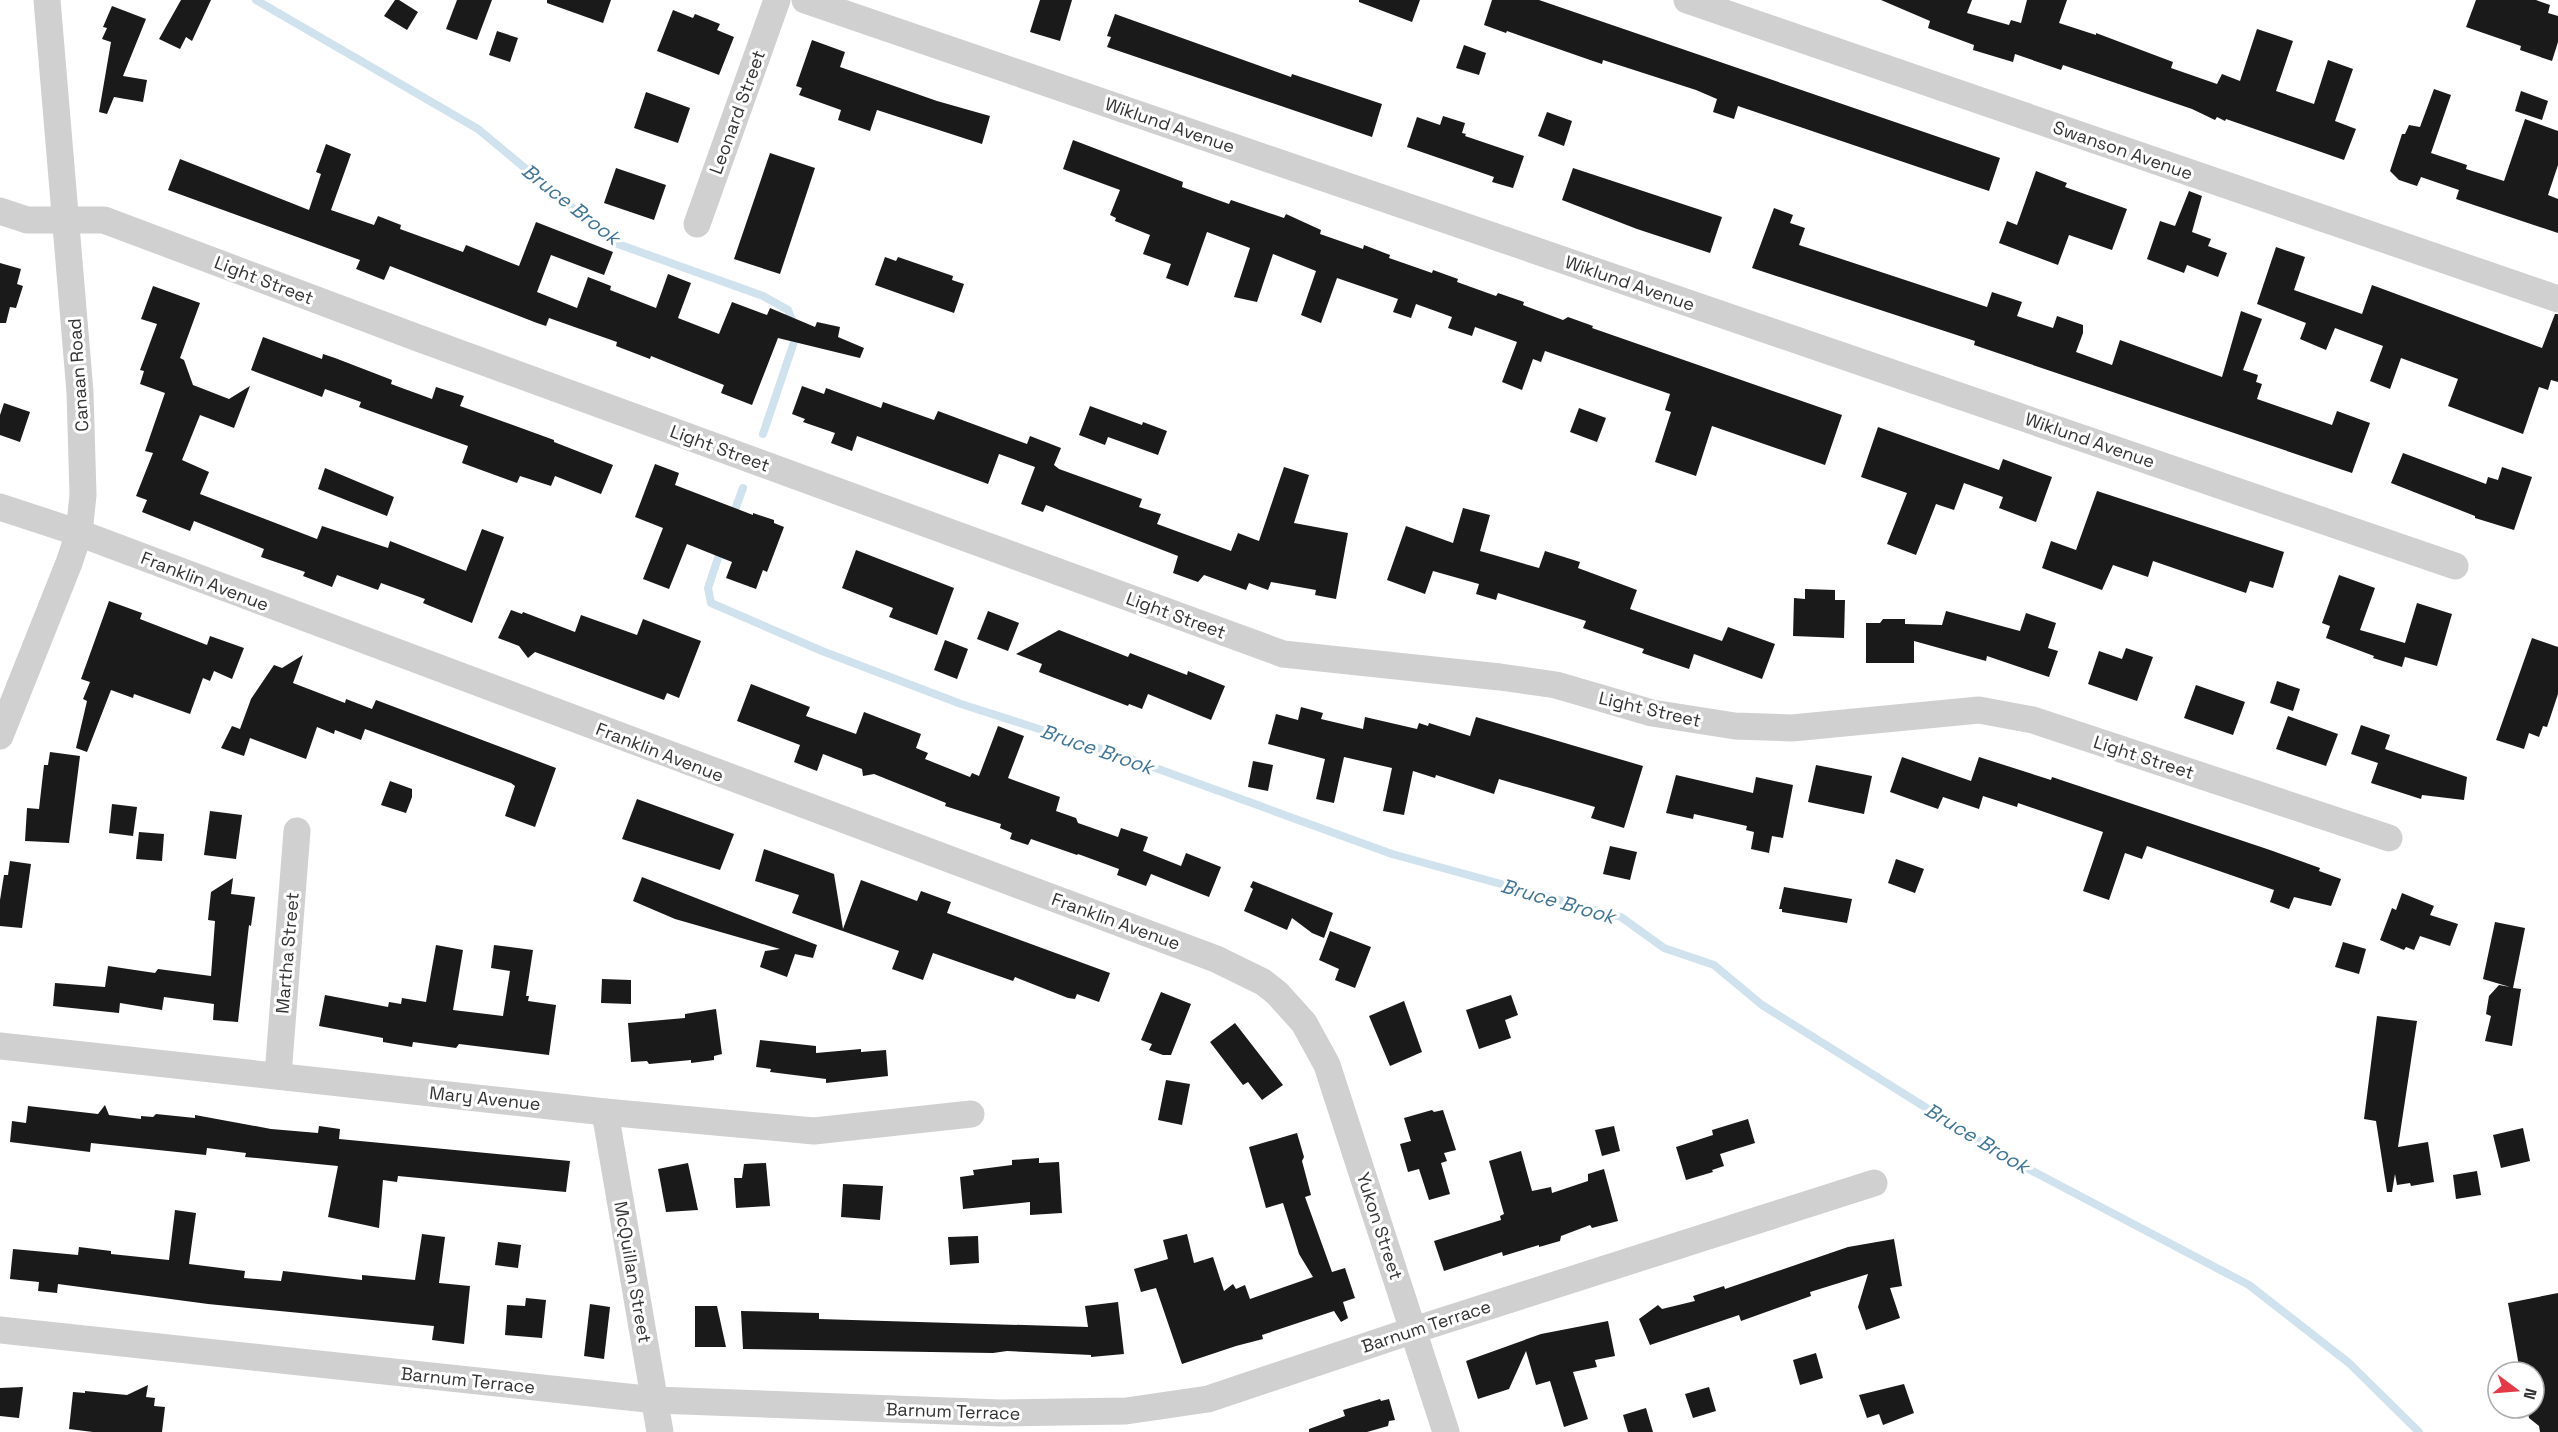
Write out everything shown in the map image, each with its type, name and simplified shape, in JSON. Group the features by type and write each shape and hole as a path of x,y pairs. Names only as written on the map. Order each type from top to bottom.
{"street":[{"name":"Canaan Road","path":"0,736 79,533 83,495 83,463 66,219 47,0"},
{"name":"Leonard Street","path":"697,224 777,0"},
{"name":"Wiklund Avenue","path":"805,0 2455,566"},
{"name":"Swanson Avenue","path":"1687,0 1714,4 2558,299"},
{"name":"Light Street","path":"0,211 27,220 104,220 418,338 1282,654 1534,682 1652,713 1735,726 1792,728 1979,710 2033,720 2389,838"},
{"name":"Franklin Avenue","path":"0,507 79,533 1216,959 1263,982 1292,1007 1304,1023"},
{"name":"Martha Street","path":"278,1075 297,831"},
{"name":"Yukon Street","path":"1304,1023 1327,1065 1446,1432"},
{"name":"Mary Avenue","path":"0,1046 605,1112 814,1131 971,1114"},
{"name":"McQuillan Street","path":"605,1112 660,1432"},
{"name":"Barnum Terrace","path":"0,1330 656,1400 1001,1413 1126,1411 1208,1399 1414,1330 1874,1183"}],"building":[{"path":"181,0 211,0 192,41 186,37 180,49 159,39"},
{"path":"395,0 399,0 418,12 407,30 384,16"},
{"path":"457,0 492,0 477,40 446,29"},
{"path":"547,0 611,0 603,23 547,3"},
{"path":"1040,0 1072,0 1060,41 1030,32"},
{"path":"1359,0 1420,0 1412,22 1359,2"},
{"path":"1492,0 1539,0 2000,158 1989,191 1738,106 1734,119 1713,112 1717,99 1696,90 1603,60 1602,64 1484,25"},
{"path":"1881,0 1972,0 1967,13 2009,25 2011,20 2021,23 2027,0 2067,0 2059,23 2096,35 2096,33 2173,62 2171,68 2217,84 2222,74 2240,81 2257,29 2293,41 2276,91 2314,104 2328,60 2353,69 2335,121 2356,129 2344,160 2226,119 2225,121 2217,117 2215,120 2192,109 2063,65 2061,70 2015,54 2013,62 1973,50 1974,45 1928,28 1930,21"},
{"path":"2476,0 2536,0 2550,5 2548,13 2558,16 2558,42 2552,61 2520,50 2521,46 2466,27"},
{"path":"112,6 146,19 123,76 147,80 143,102 114,97 107,114 99,112 111,42 102,39 107,28 103,27"},
{"path":"673,10 693,18 695,14 720,24 717,30 734,37 719,75 657,51"},
{"path":"1115,14 1291,77 1292,74 1382,104 1372,137 1107,47 1111,37 1107,36"},
{"path":"497,31 518,38 510,62 489,55"},
{"path":"812,40 845,52 840,67 937,101 990,116 982,144 877,110 870,131 838,120 841,110 799,95 802,88 796,86"},
{"path":"1464,45 1486,53 1479,75 1456,68"},
{"path":"2434,89 2451,95 2431,153 2467,165 2466,169 2504,181 2525,119 2558,131 2558,165 2548,195 2558,199 2558,233 2456,199 2459,190 2421,177 2417,186 2399,180 2390,171 2402,134 2405,134 2409,125 2420,127"},
{"path":"2521,91 2548,101 2542,120 2515,111"},
{"path":"646,92 690,108 678,143 634,128"},
{"path":"1547,112 1572,121 1564,146 1538,136"},
{"path":"1443,116 1465,123 1462,133 1466,134 1465,136 1524,156 1513,188 1492,182 1494,177 1407,147 1417,117 1440,125"},
{"path":"1073,140 1183,182 1182,187 1229,204 1231,200 1284,218 1286,214 1321,230 1320,234 1363,249 1364,245 1390,255 1389,258 1432,273 1433,270 1458,279 1457,282 1496,296 1498,293 1524,302 1523,305 1563,320 1568,317 1593,326 1592,328 1842,415 1825,465 1712,426 1696,476 1655,462 1671,412 1665,410 1670,394 1545,351 1541,362 1533,359 1522,390 1502,382 1517,342 1475,327 1472,336 1448,328 1452,317 1416,304 1411,318 1393,312 1398,299 1337,278 1321,323 1301,315 1316,271 1273,254 1257,302 1234,297 1250,248 1207,232 1188,286 1166,278 1171,264 1143,254 1150,235 1115,221 1116,218 1110,215 1120,190 1063,169"},
{"path":"326,144 351,154 331,210 374,225 378,216 401,225 400,229 463,252 466,245 519,266 536,222 613,252 604,275 551,255 537,292 577,308 588,277 611,286 610,290 656,308 668,274 691,283 678,318 719,334 732,302 767,315 770,308 815,327 817,322 840,327 838,337 864,348 860,358 778,338 752,405 721,393 724,385 651,356 650,359 616,346 617,342 549,318 546,326 537,323 390,266 384,280 356,269 360,260 168,190 180,159 309,210 321,174 316,172"},
{"path":"770,153 815,168 780,274 734,259"},
{"path":"616,168 666,185 654,220 604,203"},
{"path":"1573,168 1722,217 1710,253 1637,229 1562,200"},
{"path":"2036,171 2067,183 2065,187 2127,209 2112,250 2069,235 2058,265 1999,243 2007,221 2017,225"},
{"path":"2189,191 2202,196 2192,232 2211,239 2208,246 2227,253 2218,277 2187,265 2184,273 2147,259 2160,221 2175,226"},
{"path":"1774,208 1793,215 1790,223 1805,228 1799,245 1987,307 1992,292 2022,302 2017,316 2053,328 2057,316 2083,325 2083,333 2076,352 2112,365 2120,340 2222,377 2241,311 2262,319 2243,370 2258,375 2256,382 2262,384 2257,399 2332,425 2337,411 2370,423 2352,473 1974,345 1975,341 1752,268"},
{"path":"2276,247 2305,257 2294,290 2362,314 2372,285 2542,348 2555,314 2558,314 2558,382 2551,380 2548,390 2539,387 2523,434 2448,406 2458,379 2401,358 2390,389 2370,381 2383,346 2335,328 2326,350 2300,339 2306,323 2257,304"},
{"path":"885,257 896,261 898,257 953,276 952,280 964,284 954,313 875,285"},
{"path":"0,263 21,269 17,284 23,286 16,308 10,307 6,323 0,323"},
{"path":"153,286 200,303 180,358 184,360 193,385 229,399 250,386 234,428 200,415 182,460 209,472 200,494 317,539 322,526 388,548 390,541 466,571 482,529 504,537 472,623 423,603 425,599 381,583 378,590 337,575 332,587 303,576 305,572 261,557 264,549 194,521 190,531 142,512 147,500 136,496 153,453 145,451 165,393 140,384 144,371 140,370 157,324 141,319"},
{"path":"263,337 322,359 323,354 335,358 392,380 391,384 432,399 436,387 464,396 460,406 554,440 554,442 613,465 601,494 555,476 551,486 520,476 517,483 462,463 468,446 359,407 361,402 325,389 322,397 251,370"},
{"path":"802,386 824,394 826,388 881,408 883,402 934,420 938,411 1027,444 1030,436 1061,448 1054,465 1059,469 1142,499 1139,507 1161,514 1157,524 1231,551 1238,533 1259,541 1284,467 1309,475 1294,523 1348,533 1336,599 1315,595 1316,590 1271,582 1268,590 1249,583 1246,590 1204,575 1198,582 1173,573 1178,556 1046,505 1043,512 1021,504 1035,467 999,454 988,484 857,436 852,451 831,443 835,433 803,422 805,419 792,414"},
{"path":"4,403 30,412 20,442 0,435 0,415"},
{"path":"1090,406 1142,425 1143,422 1167,431 1158,455 1108,437 1105,445 1079,435"},
{"path":"1579,408 1606,418 1597,442 1570,432"},
{"path":"1878,427 1999,470 2003,459 2052,477 2036,522 1999,508 2003,497 1964,483 1954,510 1936,504 1916,555 1887,544 1907,493 1861,477"},
{"path":"2403,453 2486,484 2488,477 2498,480 2502,467 2532,477 2514,530 2475,518 2475,516 2391,483"},
{"path":"655,464 679,473 675,485 753,515 753,513 774,520 774,523 784,527 767,572 763,570 756,589 726,578 732,562 687,544 669,589 643,579 663,528 635,517"},
{"path":"325,468 394,497 387,516 318,489"},
{"path":"2097,491 2284,552 2273,588 2250,581 2246,593 2153,561 2148,577 2113,565 2102,590 2042,568 2051,541 2076,550"},
{"path":"1463,508 1490,515 1480,551 1539,568 1545,551 1580,562 1578,568 1637,590 1630,609 1722,641 1728,627 1775,644 1762,679 1694,654 1689,669 1642,653 1644,649 1583,628 1586,621 1498,593 1496,600 1476,594 1479,584 1433,571 1425,594 1387,580 1406,526 1453,543"},
{"path":"856,550 954,588 937,635 889,617 893,608 842,588"},
{"path":"2339,575 2375,588 2360,630 2405,643 2417,603 2452,614 2437,666 2405,657 2402,667 2373,658 2374,656 2326,638 2330,626 2322,623"},
{"path":"1805,589 1835,590 1835,600 1845,600 1844,638 1793,636 1794,598 1805,599"},
{"path":"109,601 142,613 140,619 207,645 210,636 244,648 232,679 214,671 210,681 203,678 190,714 134,694 133,698 111,690 87,752 76,748 87,701 83,699 90,682 81,679"},
{"path":"511,610 522,614 523,612 575,632 581,615 637,635 643,619 701,641 679,698 667,693 664,700 535,652 528,658 519,646 498,638"},
{"path":"988,611 1019,623 1008,651 977,639"},
{"path":"1946,611 2020,631 2026,613 2056,623 2048,648 2058,651 2049,677 1987,656 1986,661 1914,641 1914,663 1866,663 1866,623 1880,623 1883,619 1905,619 1905,624 1942,625"},
{"path":"1059,630 1128,657 1130,653 1187,675 1188,671 1225,686 1211,720 1148,694 1142,709 1129,704 1128,706 1039,672 1042,664 1016,654"},
{"path":"2532,638 2558,647 2558,694 2547,727 2543,726 2539,737 2529,733 2524,749 2496,740"},
{"path":"945,640 968,649 957,679 934,670"},
{"path":"2126,648 2153,657 2137,701 2088,684 2099,651 2122,659"},
{"path":"303,655 293,683 345,703 346,699 372,709 376,700 556,768 535,827 505,816 515,786 511,783 365,729 361,740 335,730 334,734 317,727 306,759 250,738 244,756 221,748 232,726 240,729 251,699 274,665 282,668"},
{"path":"2277,681 2300,689 2293,711 2270,703"},
{"path":"751,684 810,707 806,716 856,734 864,712 921,734 916,748 928,753 925,759 970,777 972,773 979,776 998,726 1024,736 1008,778 1060,797 1056,811 1076,818 1078,823 1118,837 1121,828 1148,837 1143,851 1181,866 1186,853 1221,867 1209,897 1151,874 1146,886 1117,875 1119,869 1078,854 1031,839 1028,845 1010,839 1012,833 1000,828 1001,824 945,806 946,803 874,774 863,776 862,769 823,754 817,771 794,762 800,745 737,721"},
{"path":"2196,685 2245,702 2233,735 2184,718"},
{"path":"1301,707 1323,713 1321,719 1363,729 1365,717 1417,729 1419,723 1428,726 1429,723 1470,736 1476,717 1643,766 1624,828 1591,818 1595,807 1499,779 1494,794 1436,775 1435,778 1413,771 1404,815 1383,811 1392,768 1344,757 1334,803 1316,799 1325,759 1268,744 1276,714 1298,720"},
{"path":"2288,716 2338,734 2326,766 2276,749"},
{"path":"2361,725 2390,735 2385,749 2467,777 2464,800 2422,795 2421,799 2371,783 2378,763 2351,754"},
{"path":"50,752 80,756 69,843 25,841 27,808 39,809 44,765 48,765"},
{"path":"1902,757 1971,781 1979,757 2051,780 2052,777 2270,850 2320,868 2319,871 2341,879 2331,906 2294,897 2289,909 2270,902 2274,890 2147,846 2142,859 2125,853 2109,900 2083,891 2103,832 2018,803 2017,807 1983,796 1979,809 1943,797 1938,809 1890,792"},
{"path":"1253,761 1273,765 1268,791 1248,787"},
{"path":"1816,765 1872,776 1864,814 1808,802"},
{"path":"1676,775 1753,793 1756,777 1793,785 1783,838 1772,836 1769,853 1751,849 1754,832 1746,830 1747,826 1694,814 1693,819 1666,813"},
{"path":"390,781 412,789 412,797 406,813 381,805"},
{"path":"637,799 734,834 720,870 622,839"},
{"path":"112,804 137,807 133,836 109,833"},
{"path":"210,811 242,815 236,859 204,855"},
{"path":"139,832 164,834 162,861 136,859"},
{"path":"1610,846 1637,852 1630,880 1603,874"},
{"path":"764,849 834,874 843,929 861,880 917,901 921,891 951,902 947,913 1110,973 1099,1002 1077,994 1075,999 1068,998 1015,977 1013,981 933,953 923,980 892,969 899,951 792,913 799,895 755,881"},
{"path":"1896,859 1924,869 1915,893 1888,883"},
{"path":"10,861 31,864 22,928 0,926 0,900 4,875 8,875"},
{"path":"642,877 817,945 813,958 795,954 787,977 760,967 765,951 780,949 675,919 633,901"},
{"path":"233,878 231,894 255,897 251,926 249,925 238,1022 213,1020 214,1004 164,997 162,1010 120,1003 119,1013 53,1006 55,983 105,987 108,966 155,973 158,969 211,976 215,921 208,920 211,892"},
{"path":"1253,881 1333,913 1324,938 1312,933 1292,918 1287,930 1244,911 1253,889 1250,887"},
{"path":"1784,887 1852,899 1847,923 1782,912 1782,909 1779,909"},
{"path":"2402,893 2434,906 2430,915 2458,924 2450,946 2420,936 2414,950 2406,947 2404,950 2380,940 2392,908 2396,910"},
{"path":"2495,922 2525,928 2513,988 2521,989 2512,1046 2485,1041 2491,1016 2486,1014 2489,996 2499,985 2510,987 2483,979"},
{"path":"1330,931 1371,947 1355,988 1335,980 1339,969 1319,960"},
{"path":"2343,942 2366,949 2359,974 2335,967"},
{"path":"436,945 463,950 453,1010 503,1016 510,971 491,968 494,945 533,950 526,996 529,996 528,1001 556,1005 549,1055 459,1044 456,1048 413,1042 412,1047 383,1042 383,1038 319,1026 325,995 388,1007 389,1002 401,1004 402,998 426,1002"},
{"path":"602,979 631,980 631,1004 601,1003"},
{"path":"1161,992 1191,1004 1171,1055 1149,1050 1152,1044 1141,1040"},
{"path":"1511,995 1518,1015 1505,1020 1511,1038 1479,1049 1466,1010"},
{"path":"1404,1001 1422,1052 1390,1066 1369,1016"},
{"path":"716,1009 722,1054 714,1056 714,1060 691,1063 691,1060 649,1064 647,1061 631,1062 628,1023 685,1018 685,1014"},
{"path":"2377,1016 2417,1021 2398,1147 2428,1142 2434,1182 2411,1186 2410,1183 2397,1185 2395,1174 2392,1192 2387,1192 2376,1121 2364,1119"},
{"path":"1235,1023 1283,1085 1262,1100 1248,1082 1243,1085 1210,1042"},
{"path":"760,1040 816,1046 816,1053 861,1049 861,1052 886,1050 888,1076 826,1083 826,1079 770,1072 771,1069 756,1067"},
{"path":"1166,1080 1190,1084 1182,1125 1158,1120"},
{"path":"105,1105 109,1115 141,1119 141,1116 153,1117 156,1114 195,1118 195,1115 271,1129 318,1133 319,1126 340,1129 339,1139 570,1161 566,1192 398,1176 397,1182 383,1180 379,1228 328,1217 338,1166 245,1157 246,1153 207,1148 206,1155 91,1143 90,1152 10,1142 12,1121 26,1123 28,1106 98,1114"},
{"path":"1432,1110 1434,1112 1443,1110 1456,1150 1444,1153 1447,1161 1441,1163 1450,1194 1429,1200 1419,1169 1408,1172 1400,1144 1411,1141 1404,1118"},
{"path":"1748,1119 1755,1143 1720,1154 1724,1166 1712,1170 1713,1172 1686,1180 1676,1147 1713,1135 1712,1130"},
{"path":"1614,1126 1620,1151 1602,1156 1595,1130"},
{"path":"2523,1128 2530,1161 2501,1168 2493,1135"},
{"path":"1297,1133 1311,1195 1305,1197 1332,1272 1345,1268 1355,1298 1343,1302 1348,1318 1341,1322 1334,1311 1262,1335 1263,1339 1182,1364 1156,1288 1141,1292 1134,1269 1168,1259 1163,1240 1187,1234 1194,1263 1213,1257 1224,1291 1233,1284 1236,1289 1245,1285 1250,1299 1313,1277 1299,1254 1283,1203 1266,1208 1249,1147"},
{"path":"1521,1151 1532,1191 1551,1187 1552,1193 1588,1181 1588,1174 1604,1169 1618,1221 1592,1228 1590,1225 1561,1236 1560,1241 1503,1256 1502,1252 1444,1271 1434,1241 1501,1220 1500,1216 1504,1214 1489,1161"},
{"path":"1039,1158 1039,1163 1059,1162 1062,1213 1030,1215 1030,1202 963,1209 960,1177 974,1175 973,1170 1012,1165 1012,1160"},
{"path":"688,1163 698,1210 666,1212 658,1169"},
{"path":"766,1163 770,1206 736,1208 734,1178 742,1178 744,1164"},
{"path":"2477,1171 2481,1195 2456,1199 2453,1175"},
{"path":"843,1184 883,1186 880,1220 841,1217"},
{"path":"175,1210 196,1213 189,1264 245,1271 244,1278 281,1281 283,1271 362,1280 362,1275 415,1280 422,1234 445,1237 439,1283 470,1286 464,1344 432,1340 434,1326 208,1304 58,1284 57,1293 38,1291 39,1282 10,1279 13,1249 78,1255 79,1247 111,1251 111,1254 169,1260"},
{"path":"978,1236 979,1263 950,1265 948,1237"},
{"path":"1894,1239 1902,1286 1890,1288 1900,1318 1866,1330 1858,1307 1868,1274 1810,1292 1811,1296 1741,1321 1739,1315 1650,1345 1639,1319 1658,1305 1662,1309 1695,1301 1693,1296 1724,1286 1725,1289 1848,1247"},
{"path":"498,1242 521,1245 518,1268 495,1265"},
{"path":"2558,1293 2558,1432 2540,1432 2539,1426 2532,1420 2546,1420 2546,1360 2518,1360 2508,1303"},
{"path":"526,1298 546,1300 542,1338 505,1335 507,1305 525,1306"},
{"path":"1118,1302 1124,1354 1091,1357 1091,1355 1007,1351 993,1353 743,1349 741,1311 819,1313 819,1319 1088,1327 1085,1306"},
{"path":"590,1304 610,1307 604,1359 584,1356"},
{"path":"695,1306 717,1306 726,1347 695,1347"},
{"path":"1608,1321 1615,1356 1595,1360 1597,1367 1573,1372 1588,1419 1564,1427 1550,1381 1536,1385 1526,1351 1509,1389 1478,1399 1466,1361 1541,1334"},
{"path":"1816,1353 1823,1378 1800,1385 1793,1360"},
{"path":"1904,1384 1914,1413 1883,1425 1879,1414 1867,1418 1859,1395"},
{"path":"148,1385 146,1397 155,1398 154,1406 165,1407 162,1432 93,1432 69,1429 73,1392 127,1395"},
{"path":"23,1387 19,1418 0,1416 0,1388"},
{"path":"1709,1387 1716,1411 1693,1418 1685,1394"},
{"path":"1380,1399 1381,1401 1389,1399 1395,1420 1389,1421 1388,1426 1367,1432 1309,1432 1309,1429 1345,1416 1343,1410"},
{"path":"1646,1408 1653,1432 1628,1432 1623,1415"}],"waterway":[{"name":"Bruce Brook","path":"256,0 478,129 615,243 763,296 788,310 797,333 763,434"},
{"name":"Bruce Brook","path":"732,518 743,488"},
{"name":"Bruce Brook","path":"721,549 708,588 711,603 822,651 961,704 1117,754 1392,854 1621,917 1664,948 1714,965 1762,1005 2000,1154 2249,1285 2349,1363 2419,1432"}]}
